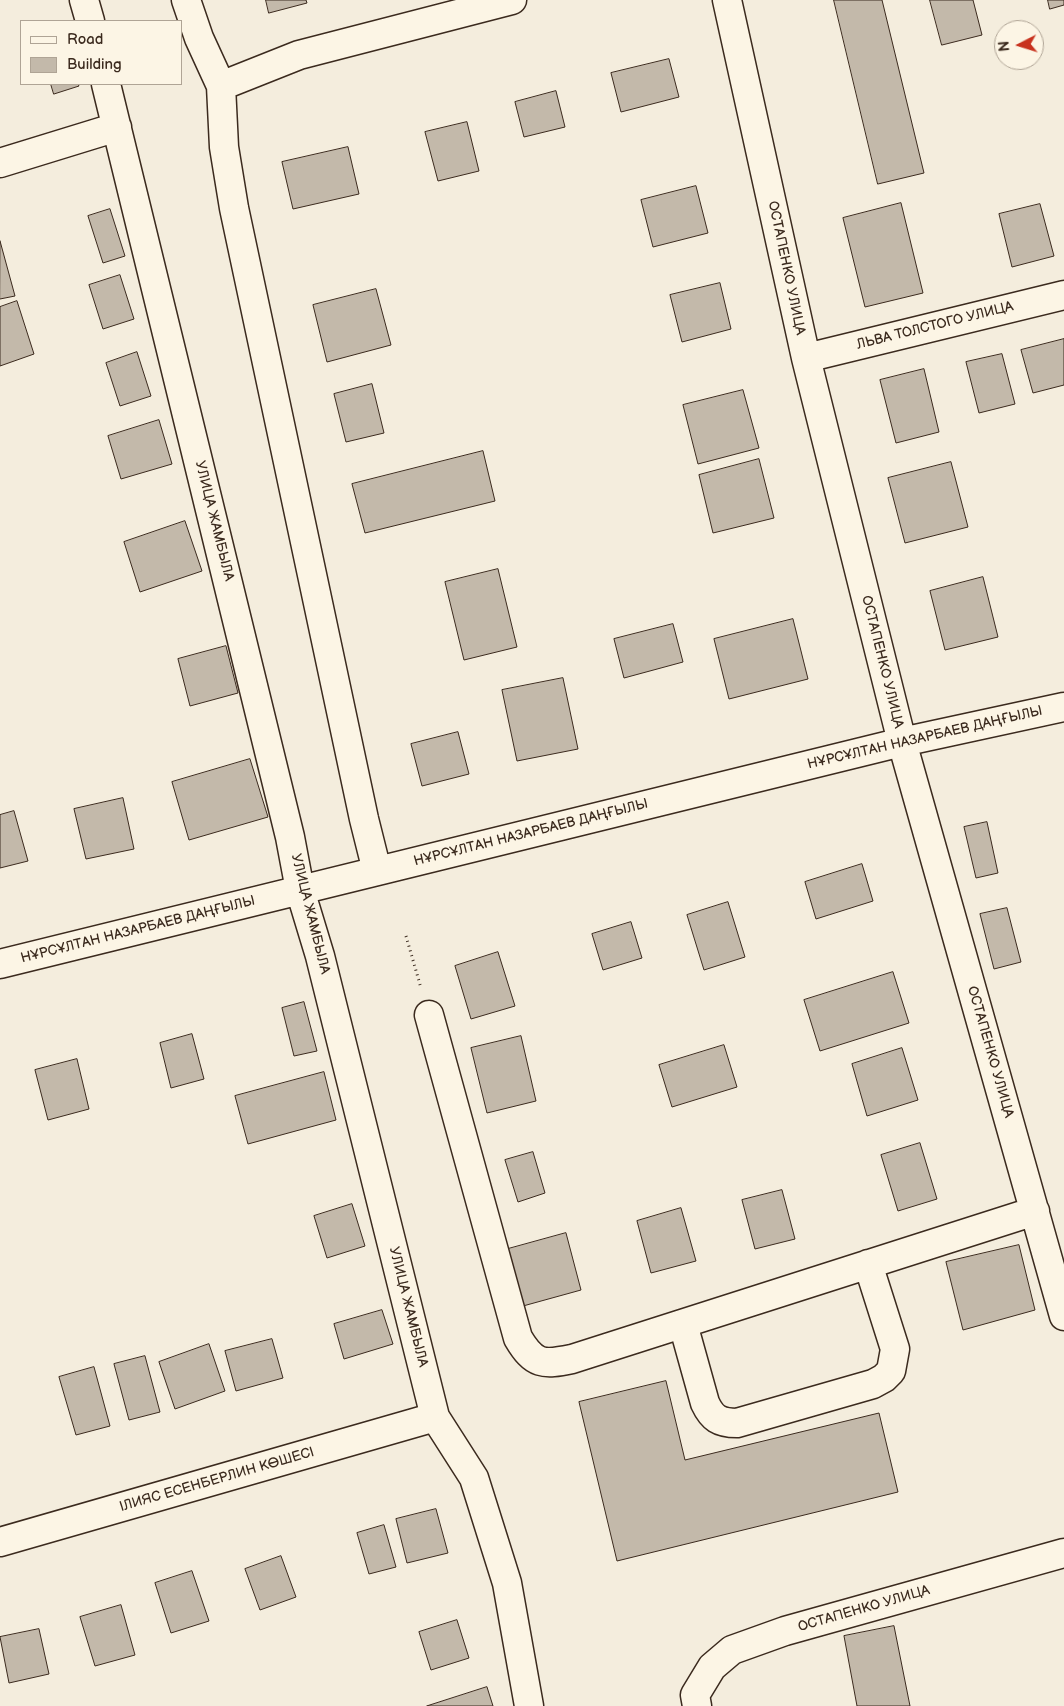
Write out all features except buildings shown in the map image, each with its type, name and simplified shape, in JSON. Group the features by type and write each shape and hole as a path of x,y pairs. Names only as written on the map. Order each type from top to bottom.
{"street":[{"path":"84,0 90,20"},
{"path":"186,0 199,38 220,86 224,147 234,208 362,810 377,871"},
{"path":"220,86 299,55 512,0"},
{"name":"ОСТАПЕНКО УЛИЦА","path":"727,0 806,358 902,742 1064,1316"},
{"name":"УЛИЦА ЖАМБЫЛА","path":"106,85 290,837 300,890 320,956 435,1417 474,1478 507,1583 530,1706"},
{"path":"0,163 117,127"},
{"name":"ЛЬВА ТОЛСТОГО УЛИЦА","path":"806,358 1064,295"},
{"name":"НҰРСҰЛТАН НАЗАРБАЕВ ДАҢҒЫЛЫ","path":"0,964 902,742 1064,706"},
{"path":"429,1015 518,1338 528,1354 541,1362 572,1359 1035,1211"},
{"path":"683,1324 704,1402 710,1413 727,1423 737,1423 873,1384 884,1378 891,1371 895,1349 868,1264"},
{"name":"ІЛИЯС ЕСЕНБЕРЛИН КӨШЕСІ","path":"0,1542 435,1417"},
{"name":"ОСТАПЕНКО УЛИЦА","path":"697,1706 695,1696 712,1667 732,1650 785,1631 1064,1553"}],"path":[{"path":"406,936 429,1015"}]}
